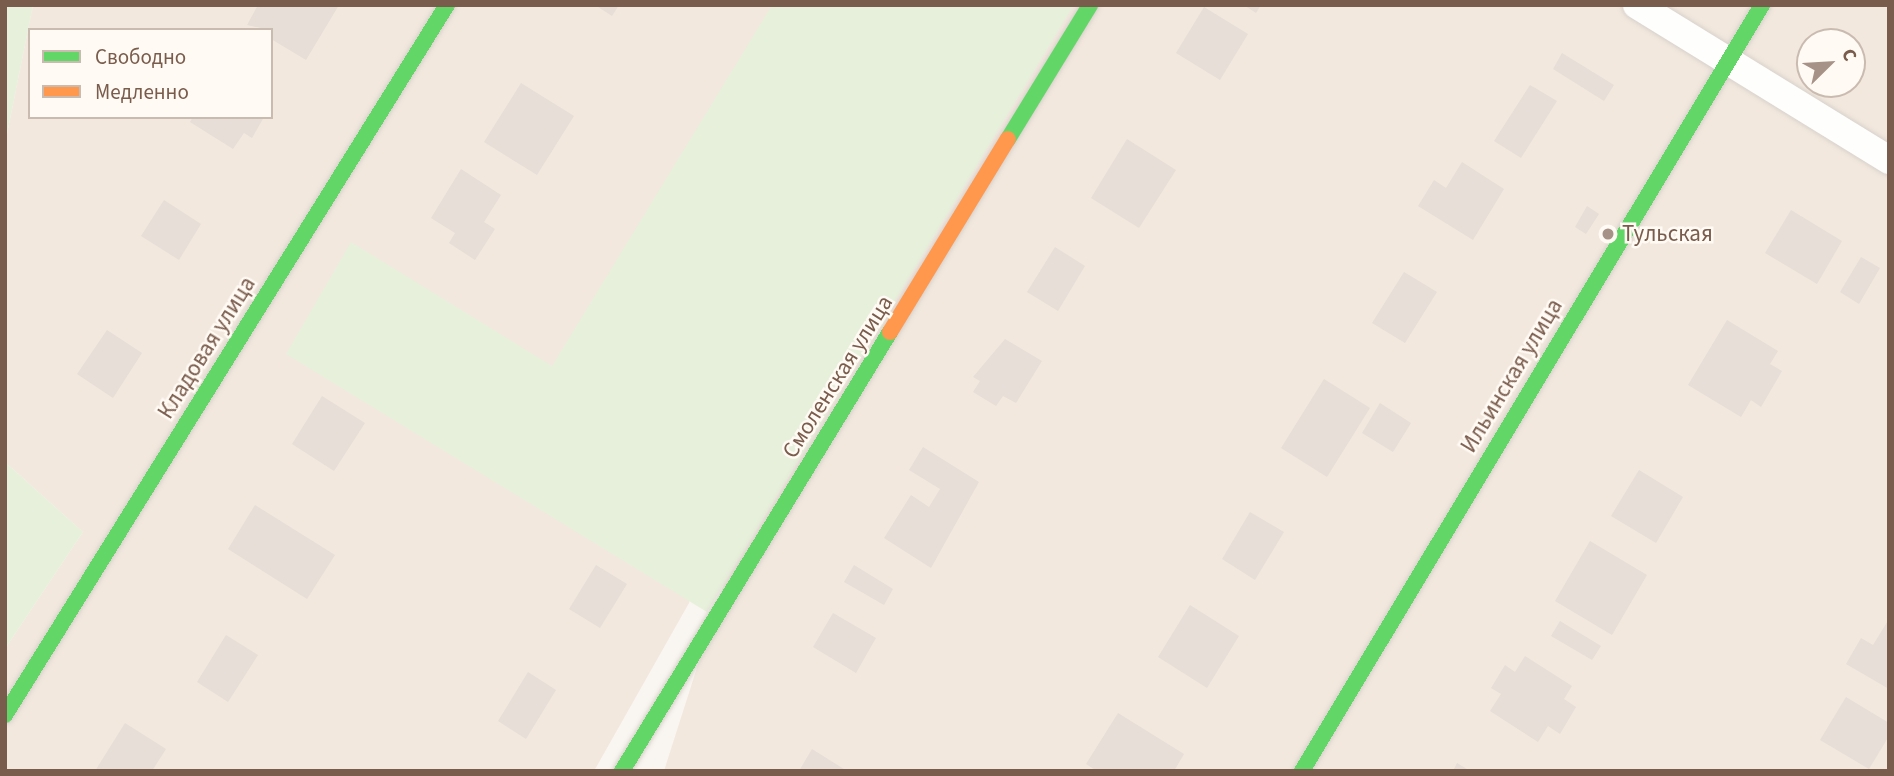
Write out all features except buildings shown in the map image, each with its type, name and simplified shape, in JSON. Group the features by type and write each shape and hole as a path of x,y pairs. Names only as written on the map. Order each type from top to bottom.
{"street":[{"name":"Кладовая улица","path":"5,715 447,5"},
{"name":"Смоленская улица","path":"622,771 1090,5"},
{"path":"1637,5 1729,59 1889,160"},
{"name":"Ильинская улица","path":"1302,771 1762,5"}],"shaded area":[{"path":"33,5 841,5 689,603 594,771 5,771 5,649 83,532 5,462 5,144 28,30 28,119 273,119 273,28 28,28"},
{"path":"891,5 1889,5 1889,771 664,771 788,383"}],"green space":[{"path":"5,5 33,5 28,28 5,144"},
{"path":"772,5 1074,5 707,612 286,354 351,242 552,366"},
{"path":"5,462 83,532 5,649"}],"traffic: fast":[{"path":"5,715 447,5"},
{"path":"1008,139 1090,5"},
{"path":"1302,771 1762,5"},
{"path":"622,771 890,332"}],"traffic: slow":[{"path":"890,332 1008,139"}],"place":[{"name":"Тульская","path":"1608,234"}]}
